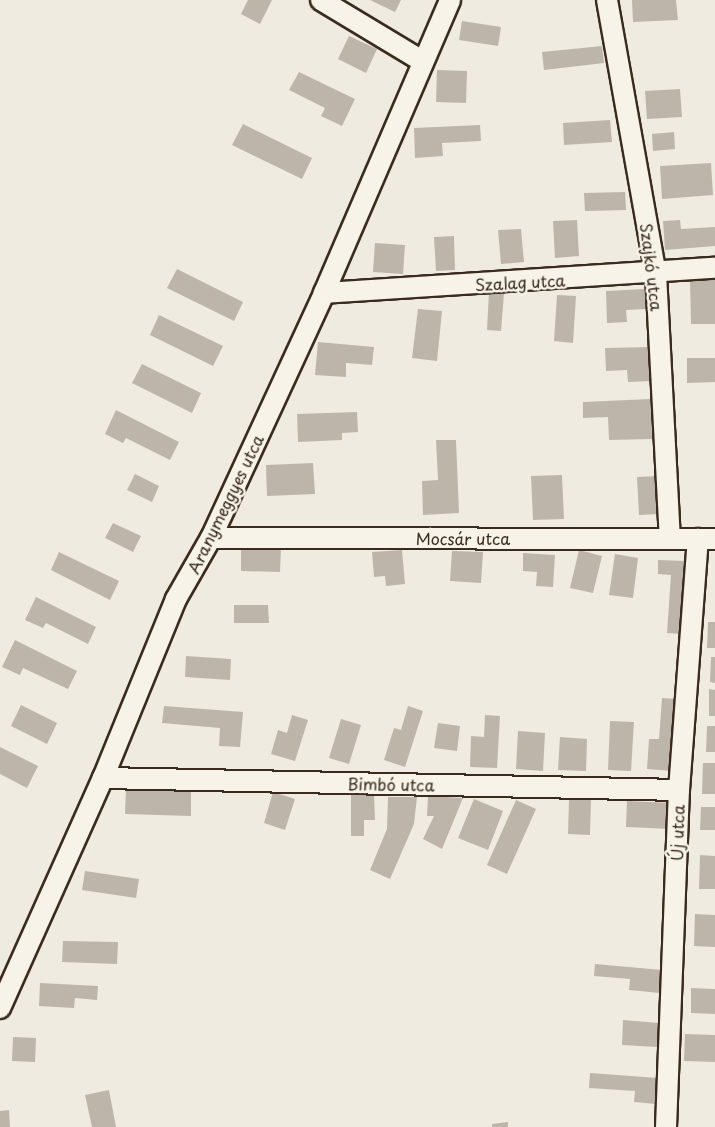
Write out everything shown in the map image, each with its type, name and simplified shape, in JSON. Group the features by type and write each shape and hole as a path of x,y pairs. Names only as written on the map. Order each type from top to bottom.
{"street":[{"path":"321,0 422,61"},
{"name":"Aranymeggyes utca","path":"0,1008 103,778 176,599 211,538 324,293 450,0"},
{"name":"Szajkó utca","path":"607,0 656,274 670,538"},
{"name":"Szalag utca","path":"324,293 656,274 715,268"},
{"name":"Mocsár utca","path":"211,538 707,539"},
{"name":"Új utca","path":"666,1127 679,790 707,539"},
{"name":"Bimbó utca","path":"103,778 679,790"}],"building":[{"path":"248,0 272,0 260,24 241,14"},
{"path":"370,0 401,0 395,12"},
{"path":"632,0 676,0 678,20 633,22"},
{"path":"462,21 501,27 498,46 459,40"},
{"path":"349,36 377,49 366,73 338,59"},
{"path":"602,46 604,63 544,70 542,52"},
{"path":"437,70 467,71 466,103 436,102"},
{"path":"299,72 355,99 342,126 321,116 325,108 289,90"},
{"path":"680,89 682,117 647,119 645,91"},
{"path":"610,120 612,142 564,145 563,123"},
{"path":"243,124 312,158 302,179 232,145"},
{"path":"480,125 481,141 442,143 443,156 415,158 414,128"},
{"path":"674,132 675,149 653,151 652,134"},
{"path":"711,163 713,195 662,199 660,166"},
{"path":"625,192 626,210 585,211 584,193"},
{"path":"577,220 579,256 555,258 553,221"},
{"path":"680,220 681,229 715,227 715,246 665,250 663,221"},
{"path":"521,229 524,262 501,264 498,230"},
{"path":"454,236 455,270 436,271 434,237"},
{"path":"375,243 405,245 403,274 373,272"},
{"path":"177,269 243,302 234,321 167,288"},
{"path":"715,279 715,324 691,324 690,280"},
{"path":"645,289 646,309 626,310 627,322 607,323 606,291"},
{"path":"489,292 504,293 501,331 487,330"},
{"path":"557,295 576,296 573,343 554,341"},
{"path":"418,309 442,311 437,361 412,358"},
{"path":"159,315 223,346 213,366 150,335"},
{"path":"318,342 374,347 372,365 346,363 346,377 315,375"},
{"path":"652,347 653,381 628,382 627,370 606,371 605,348"},
{"path":"687,358 715,358 715,382 687,383"},
{"path":"142,364 201,393 192,413 132,383"},
{"path":"651,399 652,439 609,440 608,417 583,418 583,402"},
{"path":"116,410 179,442 170,460 126,438 123,443 105,434"},
{"path":"357,412 358,432 342,433 342,440 298,442 297,414"},
{"path":"436,440 456,440 459,513 423,515 422,481 438,480"},
{"path":"313,463 315,494 267,496 266,465"},
{"path":"135,474 159,486 152,502 127,490"},
{"path":"562,475 564,519 533,520 531,476"},
{"path":"658,476 659,514 639,515 637,477"},
{"path":"113,523 141,536 133,552 105,538"},
{"path":"241,546 281,547 280,572 241,571"},
{"path":"402,550 405,584 386,586 385,576 374,577 372,552"},
{"path":"579,550 602,556 593,593 570,588"},
{"path":"452,551 483,552 481,583 450,581"},
{"path":"59,552 119,581 110,600 51,570"},
{"path":"523,553 555,555 553,587 536,586 537,572 523,571"},
{"path":"615,554 638,558 633,598 609,595"},
{"path":"658,560 686,561 682,634 667,633 671,575 658,574"},
{"path":"36,597 96,627 88,644 46,623 43,628 25,620"},
{"path":"234,605 268,605 269,623 234,623"},
{"path":"708,622 715,622 715,648 707,648"},
{"path":"15,640 77,671 68,689 23,668 20,675 2,667"},
{"path":"186,656 231,659 230,680 185,677"},
{"path":"711,657 715,657 715,683 710,682"},
{"path":"709,689 715,690 715,716 709,716"},
{"path":"662,698 676,699 672,771 647,769 649,739 659,739"},
{"path":"21,705 57,723 47,744 11,726"},
{"path":"164,706 243,712 240,747 219,746 220,728 162,723"},
{"path":"408,706 423,711 405,767 384,760 394,728 401,730"},
{"path":"292,715 308,720 295,761 271,754 278,730 287,733"},
{"path":"485,715 500,716 497,768 470,767 471,736 484,737"},
{"path":"341,719 361,725 349,764 329,758"},
{"path":"610,721 634,722 631,771 608,770"},
{"path":"438,723 460,726 457,751 434,748"},
{"path":"707,726 715,726 715,752 706,752"},
{"path":"518,731 545,733 543,771 516,769"},
{"path":"560,737 587,739 586,771 558,770"},
{"path":"0,747 38,766 27,788 0,774"},
{"path":"703,763 715,763 715,794 702,794"},
{"path":"126,788 191,790 191,816 125,814"},
{"path":"273,792 295,799 285,830 264,823"},
{"path":"351,794 374,794 375,820 364,820 364,836 351,836"},
{"path":"428,796 463,798 442,849 423,839 434,816 427,816"},
{"path":"388,797 417,797 414,824 390,879 370,870 387,829"},
{"path":"474,799 503,811 488,850 458,838"},
{"path":"569,799 591,800 590,835 568,834"},
{"path":"516,800 536,809 507,874 487,865"},
{"path":"627,801 672,803 671,829 626,827"},
{"path":"701,807 715,807 715,830 700,830"},
{"path":"700,855 715,856 715,889 699,889"},
{"path":"85,871 139,879 136,898 82,890"},
{"path":"695,914 715,915 715,947 694,946"},
{"path":"63,941 118,942 117,964 62,962"},
{"path":"595,964 662,970 660,993 629,990 630,979 594,976"},
{"path":"40,983 98,986 97,1000 75,998 74,1008 39,1006"},
{"path":"691,988 715,989 715,1014 691,1013"},
{"path":"623,1020 659,1023 657,1047 622,1045"},
{"path":"685,1034 715,1035 715,1062 684,1061"},
{"path":"13,1037 36,1038 35,1062 12,1061"},
{"path":"590,1073 658,1078 656,1104 634,1102 635,1091 589,1088"},
{"path":"109,1090 116,1127 92,1127 85,1095"},
{"path":"9,1110 10,1127 0,1127 0,1111"},
{"path":"508,1122 508,1127 492,1127 492,1124"}]}
